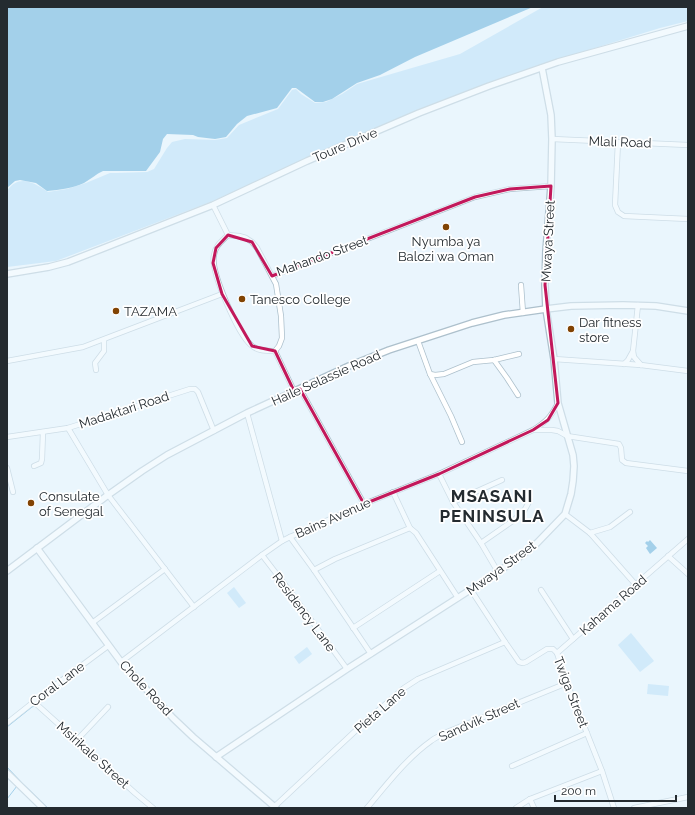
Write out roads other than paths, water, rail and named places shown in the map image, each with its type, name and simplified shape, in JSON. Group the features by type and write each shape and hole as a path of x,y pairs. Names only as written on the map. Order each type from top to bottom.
{"street":[{"name":"Toure Drive","path":"7,274 49,267 68,262 213,204 307,161 419,113 489,86 558,62 688,26"},
{"name":"Mwaya Street","path":"216,757 347,669 498,572 537,542 565,514 570,494 574,466 573,455 558,403 554,359 546,309 545,278 551,186 552,139 551,115 542,68"},
{"name":"Mlali Road","path":"552,139 688,145"},
{"path":"618,142 615,205 618,212 624,216 688,219"},
{"name":"Mahando Street","path":"228,235 239,236 252,242 257,248 272,276 475,197 510,189 551,186"},
{"path":"213,204 228,235 221,241 213,255 213,263 222,294 242,332 252,346 261,350 275,351"},
{"path":"272,276 276,288 281,316 282,332 282,338 275,351"},
{"path":"521,285 523,313"},
{"path":"7,361 76,349 104,340 222,294"},
{"path":"624,364 632,352 638,305"},
{"name":"Haile Selassie Road","path":"7,571 108,495 167,455 247,413 349,366 389,350 472,323 504,315 546,309 583,306 638,305 688,311"},
{"path":"96,370 95,363 104,351 104,340"},
{"path":"418,341 430,374 452,416 462,442"},
{"path":"275,351 294,391"},
{"path":"632,352 641,365"},
{"path":"430,374 444,374 473,362 494,360 519,354"},
{"path":"554,359 641,365 688,371"},
{"path":"494,360 518,396"},
{"name":"Madaktari Road","path":"7,437 68,428 192,389 198,392 214,431"},
{"path":"300,389 364,504"},
{"name":"Bains Avenue","path":"121,662 282,541 364,504 439,474 533,430 548,420 558,403"},
{"path":"247,413 282,541"},
{"path":"68,428 108,495 194,607"},
{"path":"533,430 552,430 558,431 567,436 619,444 621,448 622,460 626,463 688,471"},
{"path":"34,466 41,463 43,432"},
{"path":"7,468 13,492"},
{"path":"439,474 453,502 481,543 498,572"},
{"path":"453,502 502,480"},
{"path":"393,492 410,528 416,533 458,598"},
{"path":"481,543 514,520 524,511 530,500"},
{"path":"590,533 610,527 630,512"},
{"path":"565,514 590,533 636,584"},
{"path":"314,570 335,559 410,528"},
{"path":"290,537 371,654"},
{"name":"Kahama Road","path":"557,653 688,538"},
{"name":"Chole Road","path":"37,548 121,662 178,722 275,808"},
{"name":"Residency Lane","path":"262,555 347,669"},
{"path":"668,556 688,574"},
{"path":"92,623 165,569"},
{"path":"353,628 440,571"},
{"name":"Twiga Street","path":"471,590 519,662 526,662 547,649 553,649 557,653 602,771 614,808"},
{"path":"541,590 573,639"},
{"name":"Pieta Lane","path":"275,808 366,721 404,688 418,678 505,642"},
{"name":"Coral Lane","path":"7,723 108,646"},
{"name":"Sandvik Street","path":"367,808 396,773 432,741 448,732 567,682"},
{"name":"Msirikale Street","path":"34,702 153,808"},
{"path":"77,740 108,707"},
{"path":"512,766 587,733"},
{"path":"516,808 530,799 602,771"},
{"path":"7,772 43,808"},
{"path":"634,808 688,797"},
{"path":"530,799 534,808"}],"water":[{"path":"7,7 533,7 415,57 380,75 357,83 332,99 323,102 315,102 296,88 292,88 277,108 247,116 237,124 226,137 215,139 193,135 167,134 163,139 160,152 146,171 103,171 80,185 47,191 36,183 20,180 15,181 7,188"},
{"path":"650,540 657,548 650,554 646,548 648,546 645,543"}],"waterway":[{"path":"7,727 36,705"},
{"path":"7,767 48,808"},
{"path":"7,799 17,786"}],"place":[{"name":"Nyumba ya Balozi wa Oman","path":"446,227"},
{"name":"Tanesco College","path":"242,299"},
{"name":"TAZAMA","path":"116,311"},
{"name":"Dar fitness store","path":"571,329"},
{"name":"Consulate of Senegal","path":"31,503"}],"district":[{"name":"MSASANI PENINSULA","path":"492,506"}]}
